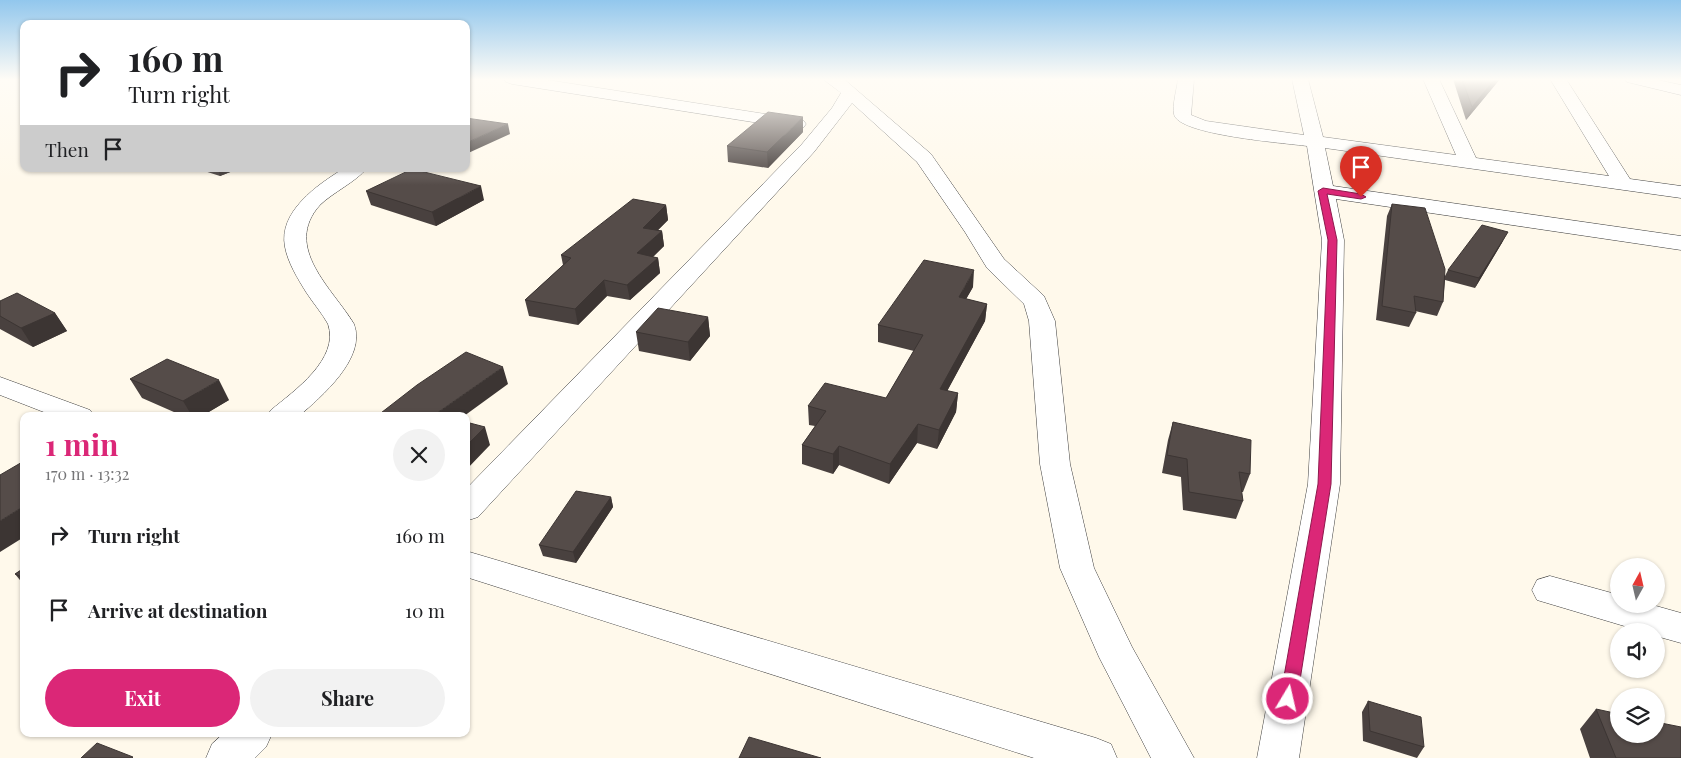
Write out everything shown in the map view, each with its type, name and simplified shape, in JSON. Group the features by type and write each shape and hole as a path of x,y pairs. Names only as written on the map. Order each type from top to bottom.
{"street":[{"path":"733,114 825,129"},
{"path":"470,505 825,129 830,114"},
{"path":"873,114 924,158 976,232 995,263 1034,301 1042,321 1055,464 1077,568 1118,657 1173,758"},
{"path":"1182,114 1192,123 1213,128 1681,192"},
{"path":"1278,758 1324,484 1332,240 1308,114"},
{"path":"1447,114 1469,164"},
{"path":"1580,114 1624,185"},
{"path":"286,412 324,378 339,356 344,337 340,320 328,306 302,262 296,247 296,231 302,216 313,200 329,186 351,172"},
{"path":"1323,191 1681,243"},
{"path":"0,385 70,412"},
{"path":"470,565 1096,758"},
{"path":"1550,590 1681,628"},
{"path":"228,758 248,737"}],"building":[{"path":"765,114 803,117 767,152 727,146"},
{"path":"470,119 508,124 470,141"},
{"path":"406,172 424,172 481,186 432,212 366,191"},
{"path":"633,199 666,205 643,228 662,231 637,253 658,258 627,285 604,280 575,309 525,300 571,258 561,255"},
{"path":"1392,204 1425,208 1445,269 1443,302 1414,296 1416,313 1382,306"},
{"path":"1482,225 1508,232 1479,278 1448,270"},
{"path":"924,260 974,270 959,297 987,304 940,389 958,393 939,430 918,424 890,464 839,446 833,454 802,445 826,411 808,406 825,383 886,398 923,335 878,325"},
{"path":"17,293 55,313 21,328 0,316 0,301"},
{"path":"658,308 708,317 688,342 636,332"},
{"path":"466,352 503,367 438,412 382,412 417,385"},
{"path":"167,359 219,380 183,401 130,379"},
{"path":"1173,422 1251,440 1250,474 1239,472 1243,501 1189,492 1187,459 1167,455"},
{"path":"470,423 485,427 470,442"},
{"path":"20,463 20,508 0,521 0,475"},
{"path":"576,491 611,497 573,552 539,545"},
{"path":"1368,701 1421,717 1424,747 1370,731"},
{"path":"1596,709 1610,712 1610,743 1665,743 1665,724 1681,727 1681,758 1616,758"},
{"path":"749,737 821,758 739,758"},
{"path":"97,743 133,757 81,758"}],"route":[{"path":"1288,699 1324,484 1332,240 1323,191 1361,197"}]}
